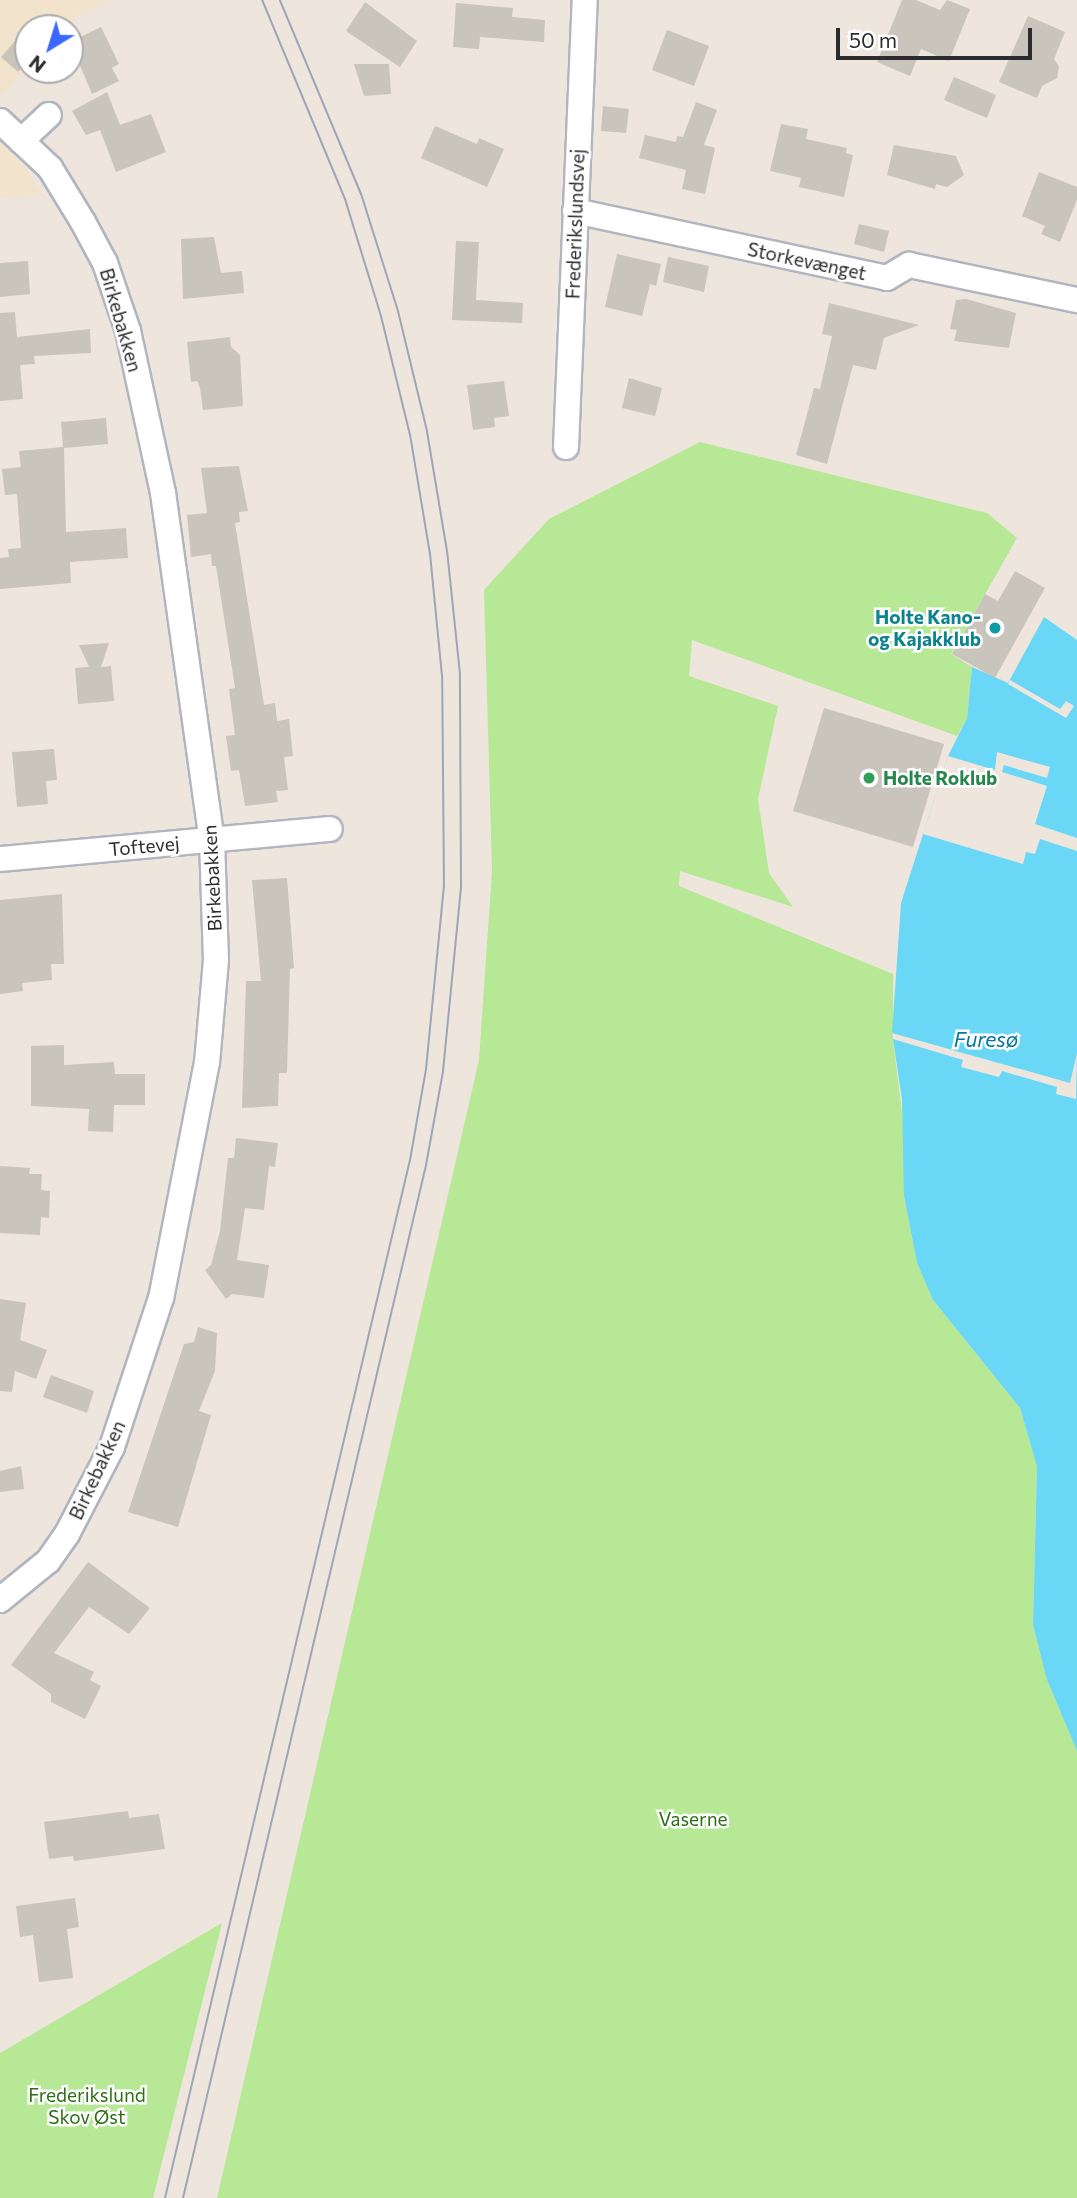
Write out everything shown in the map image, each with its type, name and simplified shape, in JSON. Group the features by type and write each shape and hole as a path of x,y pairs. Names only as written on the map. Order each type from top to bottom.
{"street":[{"name":"Frederikslundsvej","path":"566,447 585,0"},
{"path":"21,141 49,115"},
{"name":"Birkebakken","path":"0,121 50,169 83,222 105,262 128,331 163,493 212,840 216,960 207,1062 161,1298 112,1447 67,1534 48,1561 0,1600"},
{"name":"Storkevænget","path":"575,211 887,278 909,265 1077,300"},
{"name":"Toftevej","path":"0,859 330,829"}],"shaded area":[{"path":"0,0 113,0 80,14 14,14 14,82 0,97"},
{"path":"0,141 28,172 42,195 0,198"}],"green space":[{"name":"Vaserne","path":"700,442 987,513 1017,538 951,654 972,667 967,718 957,736 692,640 689,676 778,706 758,799 769,873 793,907 680,871 679,886 893,974 893,1040 905,1137 904,1196 917,1263 933,1300 1020,1408 1037,1467 1033,1625 1047,1680 1077,1751 1077,2198 217,2198 479,1060 492,871 484,590 549,519"},
{"name":"Frederikslund Skov Øst","path":"222,1923 153,2198 0,2198 0,2053"}],"water":[{"name":"Furesø","path":"1044,617 1077,640 1077,1751 1047,1680 1033,1625 1037,1467 1020,1408 933,1300 917,1263 904,1196 902,1099 892,1033 901,903 948,756 967,718 972,667 1008,683"}],"pier":[{"path":"1010,680 1060,709 1066,701 1074,706 1066,718 1008,684"},
{"path":"997,752 1050,767 1047,778 1004,765 1002,772 1047,786 1035,824 1077,838 1077,851 1040,839 1035,854 1026,852 1023,864 923,834 948,756 995,770"},
{"path":"892,1033 1070,1083 1077,1053 1076,1099 1056,1094 1057,1087 1002,1071 999,1077 961,1067 963,1060 893,1039"}],"building":[{"path":"902,0 916,0 940,10 947,0 970,9 949,61 921,49 910,76 877,62"},
{"path":"365,2 417,41 400,67 346,31"},
{"path":"456,3 513,8 512,17 545,20 544,42 480,37 479,49 453,47"},
{"path":"1028,16 1065,32 1054,59 1059,67 1057,78 1042,86 1037,98 999,82"},
{"path":"101,27 119,64 112,68 119,81 92,94 84,75 84,35"},
{"path":"667,30 709,46 694,86 652,70"},
{"path":"14,42 14,68 1,57"},
{"path":"354,64 389,64 391,94 364,96"},
{"path":"954,77 996,95 987,118 944,100"},
{"path":"107,92 120,125 151,114 166,152 116,172 100,130 86,135 72,111"},
{"path":"696,102 717,110 704,145 715,148 705,194 682,189 686,170 639,158 645,135 676,142 677,136 683,137"},
{"path":"603,106 629,109 626,133 601,131"},
{"path":"781,124 808,129 806,139 847,148 846,153 853,155 844,197 799,187 801,178 770,171"},
{"path":"435,126 477,144 479,138 504,149 487,187 421,158"},
{"path":"894,145 956,156 964,175 947,187 936,184 935,189 887,175"},
{"path":"1039,172 1077,187 1077,200 1060,242 1041,234 1045,226 1022,216"},
{"path":"859,224 889,231 884,252 854,244"},
{"path":"214,237 221,273 242,271 244,293 183,299 181,239"},
{"path":"456,241 479,242 476,300 523,303 522,323 452,320"},
{"path":"617,254 661,264 656,286 650,284 642,316 605,307"},
{"path":"668,257 709,266 704,292 663,282"},
{"path":"28,261 30,294 0,297 0,263"},
{"path":"966,299 1016,313 1009,348 954,341 957,330 950,329 956,300"},
{"path":"829,303 919,325 884,338 876,370 853,365 827,464 796,455 814,388 820,389 832,336 822,334"},
{"path":"15,312 17,337 90,329 91,353 34,356 35,364 20,365 23,399 0,401 0,313"},
{"path":"230,337 231,347 240,355 243,406 203,410 197,381 191,382 187,342"},
{"path":"629,378 662,388 655,416 622,408"},
{"path":"504,381 509,416 494,418 495,427 473,430 467,385"},
{"path":"106,418 108,444 64,448 66,532 126,528 128,558 70,562 71,583 0,589 0,558 9,557 8,549 21,548 17,494 5,495 2,469 21,467 19,451 63,447 61,422"},
{"path":"239,466 248,511 239,512 240,522 235,523 264,705 275,703 277,721 289,719 293,756 284,757 288,790 276,791 278,802 245,806 239,770 231,771 226,736 235,735 229,689 235,688 216,566 212,566 211,554 191,557 187,515 207,513 201,468"},
{"name":"Holte Kano- og Kajakklub","path":"1015,571 1045,588 995,678 952,654 985,594 998,601"},
{"path":"109,643 101,667 111,666 114,701 78,704 75,668 89,667 79,645"},
{"name":"Holte Roklub","path":"824,708 944,744 913,847 793,811"},
{"path":"54,749 57,780 46,781 48,804 17,807 12,752"},
{"path":"287,878 294,968 290,969 287,1073 279,1073 278,1106 242,1108 246,981 261,981 252,880"},
{"path":"62,894 64,964 51,964 52,980 22,983 23,991 0,994 0,900"},
{"path":"64,1045 64,1065 114,1062 115,1074 145,1074 145,1105 114,1105 113,1132 88,1131 89,1109 31,1106 31,1046"},
{"path":"236,1138 278,1143 275,1167 269,1166 264,1210 245,1208 237,1260 269,1265 264,1298 232,1294 226,1299 205,1270 211,1265 220,1231 228,1158 234,1158"},
{"path":"0,1166 30,1168 29,1174 42,1174 41,1190 50,1191 49,1218 41,1217 40,1235 0,1233"},
{"path":"0,1299 26,1303 20,1340 47,1350 36,1379 15,1371 12,1392 0,1391"},
{"path":"198,1327 217,1333 215,1371 199,1411 211,1415 178,1527 128,1512 184,1344 194,1342"},
{"path":"51,1375 94,1391 87,1413 43,1397"},
{"path":"21,1466 24,1489 0,1492 0,1471"},
{"path":"88,1562 150,1608 129,1634 89,1607 54,1653 94,1672 90,1680 101,1686 85,1719 51,1702 51,1694 11,1665"},
{"path":"128,1811 129,1818 159,1814 165,1849 74,1861 73,1856 49,1859 44,1822"},
{"path":"75,1898 79,1927 67,1929 73,1978 39,1982 33,1935 20,1937 16,1906"}],"tram line":[{"path":"165,2198 410,1160 426,1069 444,887 442,676 430,554 410,435 381,316 345,199 262,0"},
{"path":"183,2198 426,1165 443,1071 461,886 460,674 447,551 427,431 398,311 361,194 280,0"}],"place":[{"name":"Holte Kano- og Kajakklub","path":"995,628"},
{"name":"Holte Roklub","path":"869,778"}]}
